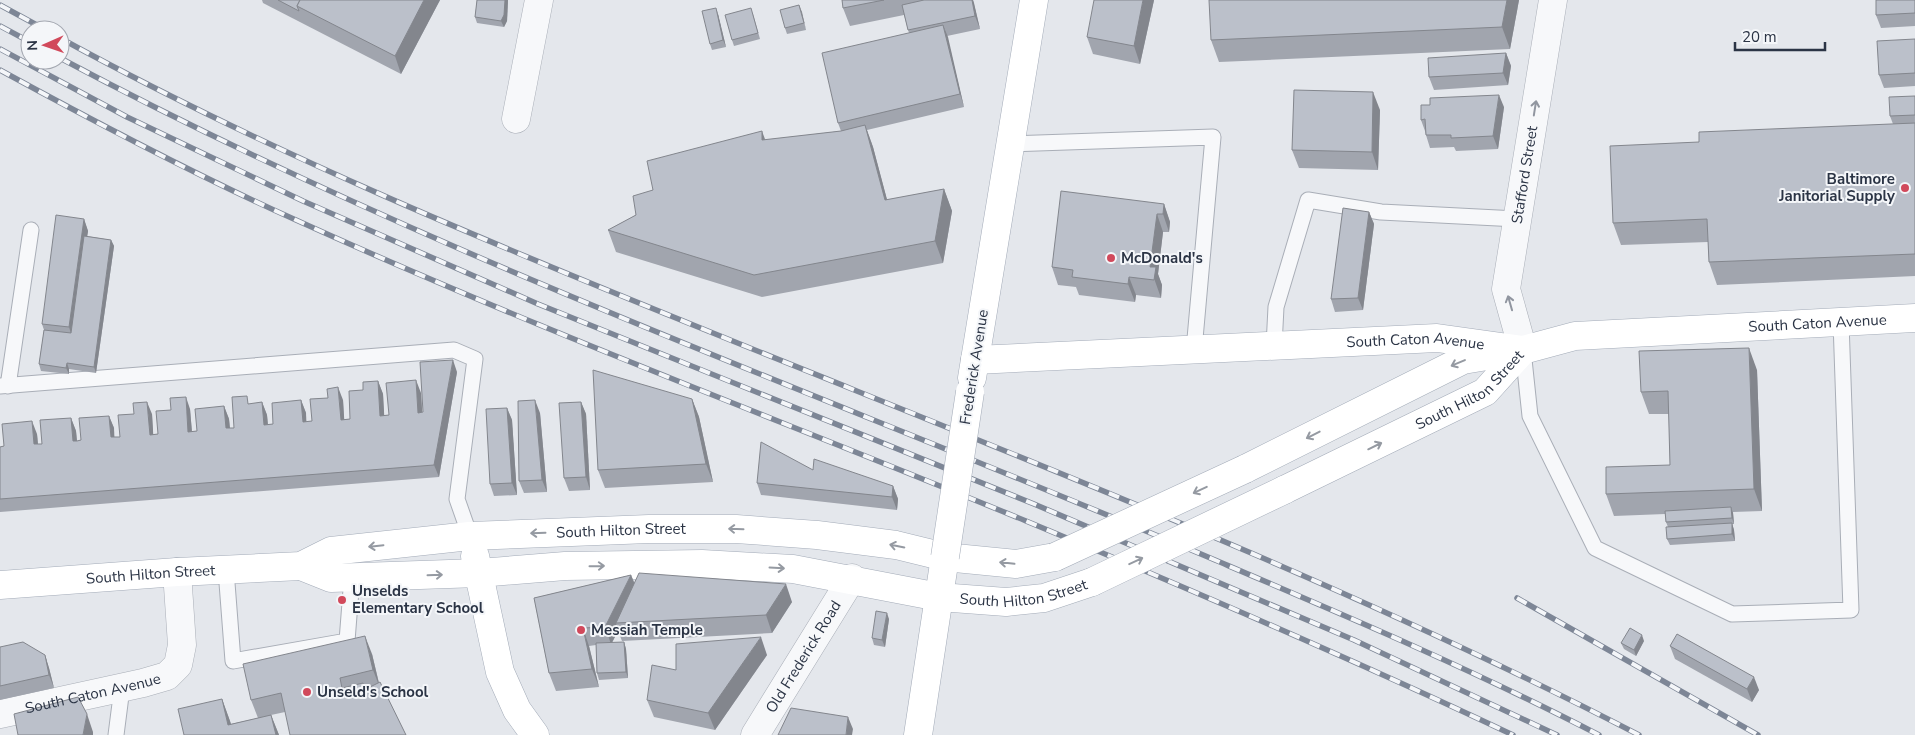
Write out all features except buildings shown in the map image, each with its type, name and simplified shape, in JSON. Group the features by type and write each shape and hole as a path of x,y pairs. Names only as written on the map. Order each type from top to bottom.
{"main road":[{"name":"Frederick Avenue","path":"918,735 975,360 1034,0"},
{"name":"South Caton Avenue","path":"975,360 1437,338 1523,350 1575,336 1915,318"},
{"name":"South Hilton Street","path":"0,585 177,572 302,566 331,551 470,536 649,529 736,528 886,544 945,557 1016,564 1055,557 1245,470 1463,360 1523,350"},
{"name":"South Hilton Street","path":"302,566 332,578 352,578 479,573 565,566 702,564 793,569 852,578 939,597 1006,602 1044,598 1092,582 1485,392 1523,350"},
{"path":"470,536 500,672 517,710 535,735"}],"street":[{"path":"516,120 539,0"},
{"name":"Stafford Street","path":"1523,350 1506,289 1553,0"},
{"name":"South Caton Avenue","path":"0,714 122,688 167,676 178,665 182,645 177,572"},
{"name":"Old Frederick Road","path":"755,735 852,578"}],"lane":[{"path":"1011,144 1212,137 1194,350"},
{"path":"1274,346 1276,307 1308,200 1381,212 1517,219"},
{"path":"31,230 4,386 454,350 475,359 457,499 470,536"},
{"path":"1523,350 1530,416 1595,548 1732,614 1851,610 1842,322"},
{"path":"226,570 232,661 347,641 352,578"},
{"path":"116,735 122,688"}],"railway":[{"path":"0,5 28,20"},
{"path":"0,26 20,37"},
{"path":"70,43 218,119 379,194 543,264 1061,474 1295,572 1526,678 1639,735"},
{"path":"0,49 127,117 303,201 538,304 1034,504 1354,640 1557,735"},
{"path":"70,63 200,130 343,197 487,261 632,322 1070,499 1360,622 1504,688 1599,735"},
{"path":"0,70 184,167 258,203 386,260 568,337 1087,547 1331,652 1513,735"},
{"path":"1517,598 1758,735"}],"place":[{"name":"Baltimore Janitorial Supply","path":"1905,188"},
{"name":"McDonald's","path":"1111,258"},
{"name":"Unselds Elementary School","path":"342,600"},
{"name":"Messiah Temple","path":"581,630"},
{"name":"Unseld's School","path":"307,692"}]}
